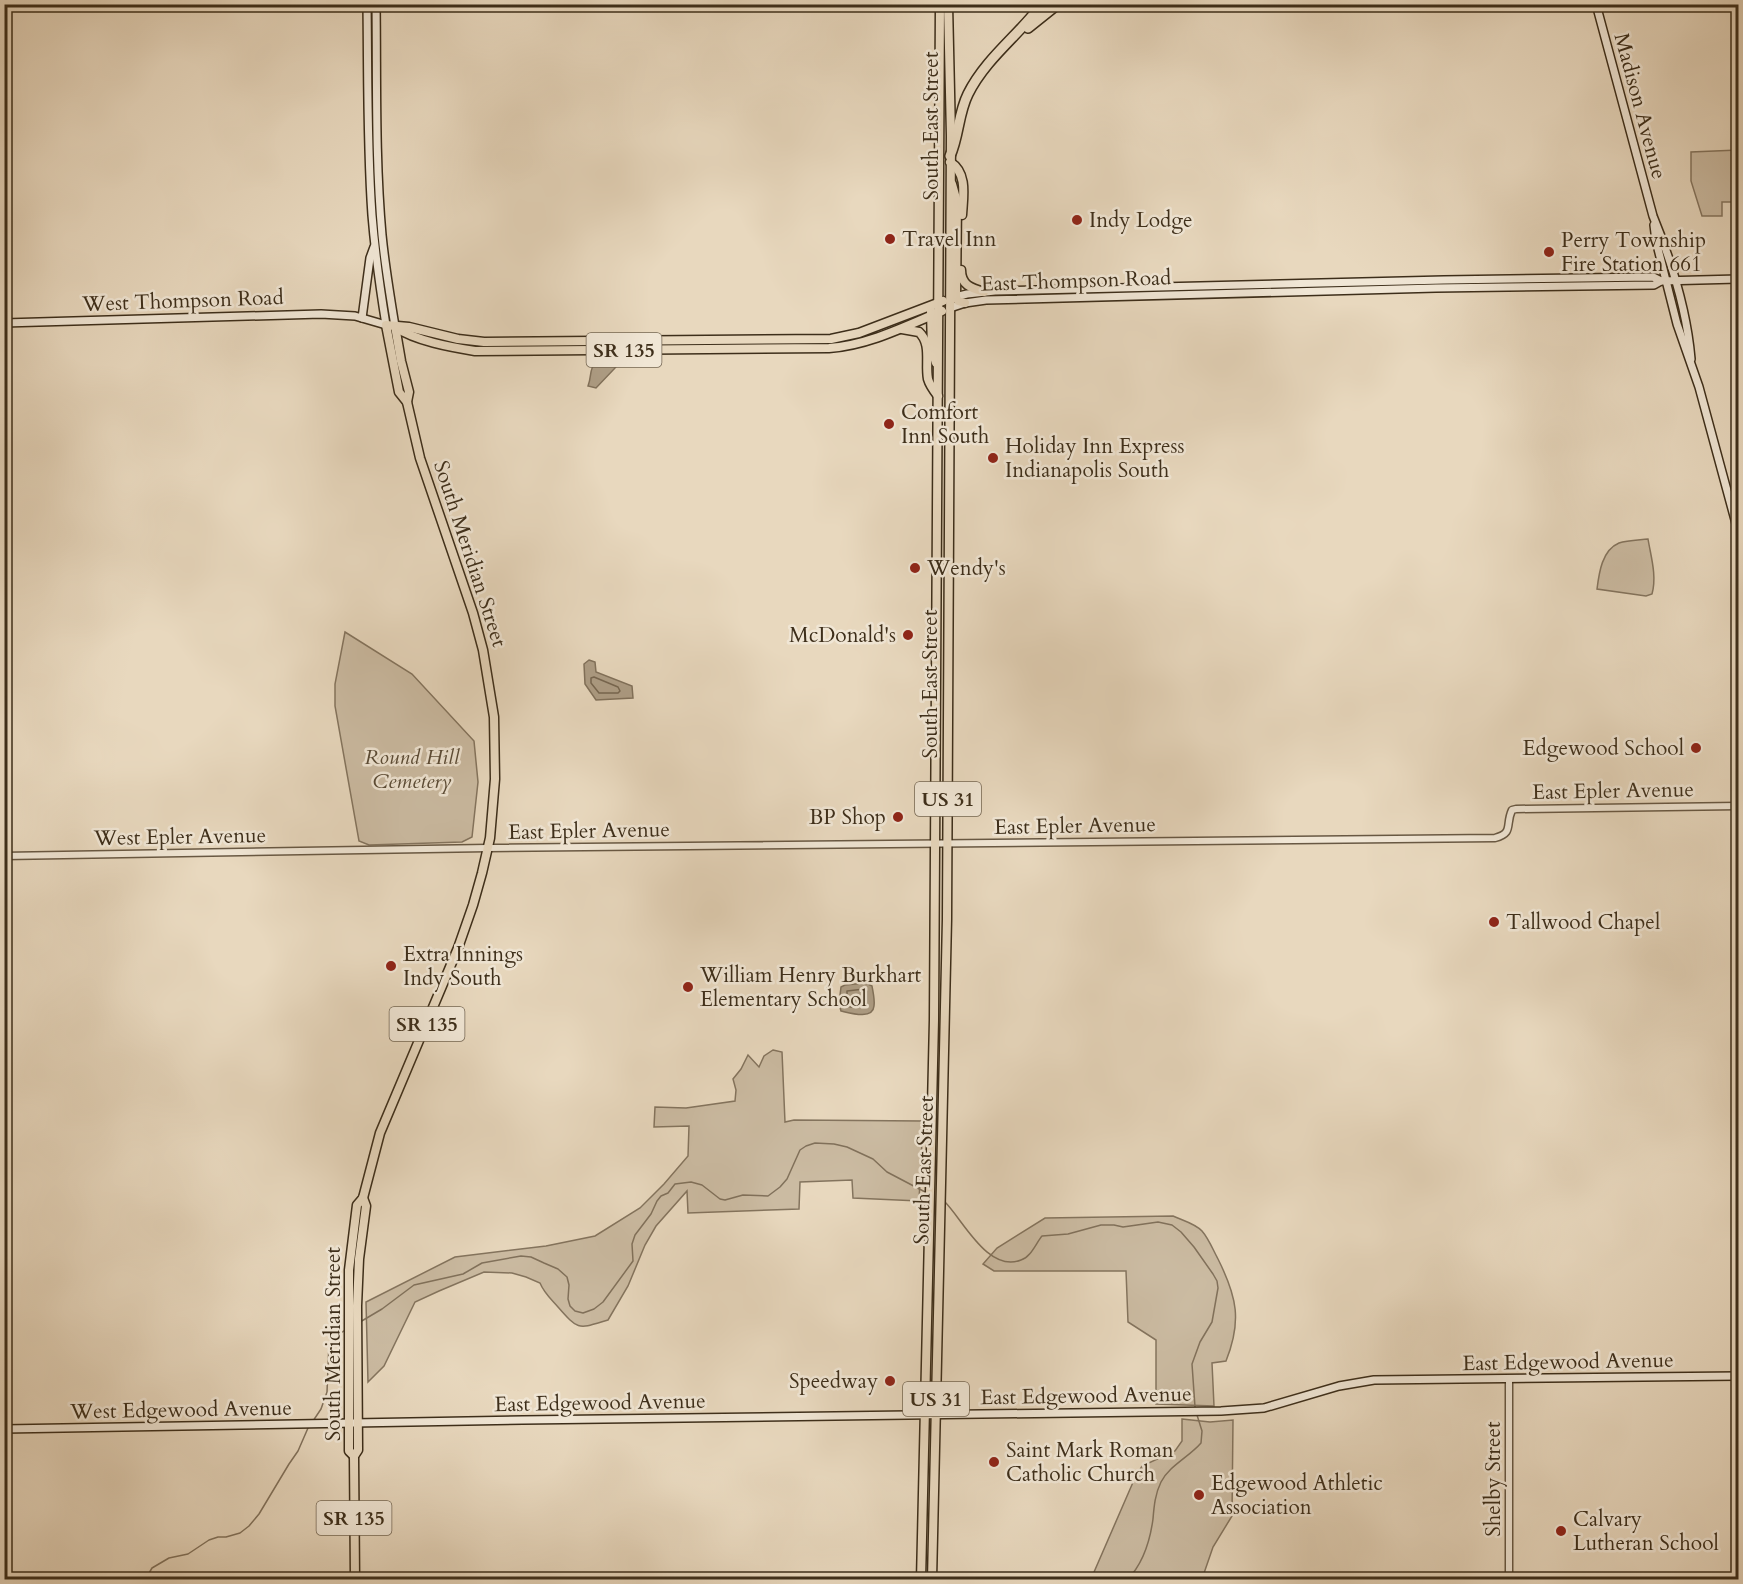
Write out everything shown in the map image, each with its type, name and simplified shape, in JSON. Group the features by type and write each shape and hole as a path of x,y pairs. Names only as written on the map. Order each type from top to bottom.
{"highway":[{"path":"1002,48 1042,4"},
{"name":"US 31","path":"950,159 960,116 968,95 986,66 1002,48 1058,4"}],"main road":[{"name":"South Meridian Street","path":"355,1580 354,1456 358,1450 353,1423 348,1311 349,1270 357,1204 363,1198 380,1133 464,932 480,883 494,807 496,763 488,673 475,619 427,482 407,402 409,392 390,326 375,243 369,156 367,4"},
{"name":"South Meridian Street","path":"376,4 379,191 390,326"},
{"name":"South East Street","path":"921,1580 931,1179 936,844 938,369 935,314 939,302 940,4"},
{"name":"South East Street","path":"932,1580 948,844 952,301 948,4"},
{"name":"Madison Avenue","path":"1596,4 1653,216 1675,281 1688,333 1690,359"},
{"path":"939,139 942,145 943,171 950,181"},
{"path":"950,159 959,169 962,180 962,280 969,287 984,292"},
{"name":"Madison Avenue","path":"1653,216 1663,281 1690,359 1738,531"},
{"name":"South Meridian Street","path":"362,318 370,258 375,243"},
{"name":"East Thompson Road","path":"390,326 409,327 458,339 484,342 831,339 859,333 939,302 952,301 984,292 1599,277 1653,277 1663,281 1738,279"},
{"name":"East Thompson Road","path":"965,303 986,300 1436,288 1654,285 1663,281"},
{"path":"1236,294 1238,285"},
{"name":"East Thompson Road","path":"362,318 390,326 406,334 475,351 829,348 861,342 898,329 935,314 952,301"},
{"path":"952,301 965,303"},
{"path":"922,309 929,309 935,314"},
{"name":"West Thompson Road","path":"4,323 321,314 362,318"},
{"path":"898,329 915,330 922,335 927,350 928,379 938,396"},
{"path":"938,369 945,387 950,412"},
{"name":"South Meridian Street","path":"353,1423 358,1259 366,1206 363,1198"},
{"name":"East Edgewood Avenue","path":"353,1423 1208,1412 1264,1408 1339,1386 1365,1381 1738,1376"},
{"name":"West Edgewood Avenue","path":"4,1429 353,1423"}],"street":[{"name":"East Epler Avenue","path":"355,850 1495,838 1508,831 1509,816 1512,810 1516,809 1738,806"},
{"name":"West Epler Avenue","path":"4,856 355,850"},
{"name":"Shelby Street","path":"1509,1379 1509,1580"}],"green space":[{"path":"1738,150 1738,202 1722,202 1722,216 1702,216 1691,181 1691,152"},
{"path":"1648,539 1654,573 1652,594 1646,596 1597,589 1602,563 1613,546 1626,541"},
{"name":"Round Hill Cemetery","path":"345,632 412,674 474,741 478,782 472,837 462,842 369,845 359,841 335,706 335,684"},
{"path":"773,1050 782,1052 785,1122 794,1120 923,1121 919,1201 853,1198 852,1180 800,1182 799,1209 688,1213 687,1191 656,1226 645,1245 628,1286 608,1320 580,1326 565,1315 540,1283 512,1273 484,1272 415,1302 384,1366 368,1382 366,1302 455,1257 546,1246 595,1236 640,1208 688,1156 689,1126 654,1127 655,1107 686,1108 735,1101 736,1090 733,1079 748,1055 759,1067 764,1056"},
{"path":"1173,1216 1196,1226 1204,1234 1230,1285 1233,1297 1236,1321 1231,1347 1226,1361 1212,1363 1214,1406 1156,1404 1156,1340 1128,1322 1126,1271 994,1271 983,1264 997,1248 1045,1218"},
{"path":"1182,1419 1210,1422 1233,1420 1232,1516 1213,1547 1202,1579 1091,1579 1134,1480 1142,1466 1175,1451 1182,1441"}],"water":[{"path":"602,362 617,362 616,367 596,388 588,386 592,368"},
{"path":"589,660 595,662 596,672 632,686 633,698 596,700 585,684 584,664"},
{"path":"866,983 872,986 873,1010 865,1014 841,1011 839,1004 841,987"}],"waterway":[{"path":"360,1322 414,1285 463,1274 482,1263 521,1256 531,1257 558,1269 567,1277 568,1299 575,1311 583,1313 594,1309 603,1302 633,1261 632,1244 635,1235 651,1214 657,1201 675,1184 691,1182 702,1185 720,1199 725,1200 743,1195 768,1196 787,1179 800,1150 815,1143 847,1147 873,1159 887,1172 927,1193"},
{"path":"945,1202 977,1243 998,1259 1009,1262 1028,1256 1042,1236 1068,1234 1101,1225 1123,1227 1158,1222 1172,1225 1181,1232 1213,1274 1218,1288 1212,1322 1200,1342 1192,1364 1195,1407"},
{"path":"313,1421 321,1409 327,1392 329,1343 345,1330"},
{"path":"1127,1580 1133,1574 1148,1544 1156,1496 1161,1482 1169,1471 1201,1443 1202,1431 1197,1415"},
{"path":"145,1580 152,1568 169,1558 188,1554 209,1540 240,1533 249,1526 259,1514 298,1451 308,1428"}],"place":[{"name":"Indy Lodge","path":"1077,220"},
{"name":"Travel Inn","path":"890,239"},
{"name":"Perry Township Fire Station 661","path":"1549,252"},
{"name":"Comfort Inn South","path":"889,424"},
{"name":"Holiday Inn Express Indianapolis South","path":"993,458"},
{"name":"Wendy's","path":"915,568"},
{"name":"McDonald's","path":"908,635"},
{"name":"Edgewood School","path":"1696,748"},
{"name":"BP Shop","path":"898,817"},
{"name":"Tallwood Chapel","path":"1494,922"},
{"name":"Extra Innings Indy South","path":"391,966"},
{"name":"William Henry Burkhart Elementary School","path":"688,987"},
{"name":"Speedway","path":"890,1381"},
{"name":"Saint Mark Roman Catholic Church","path":"994,1462"},
{"name":"Edgewood Athletic Association","path":"1199,1495"},
{"name":"Calvary Lutheran School","path":"1561,1531"}]}
